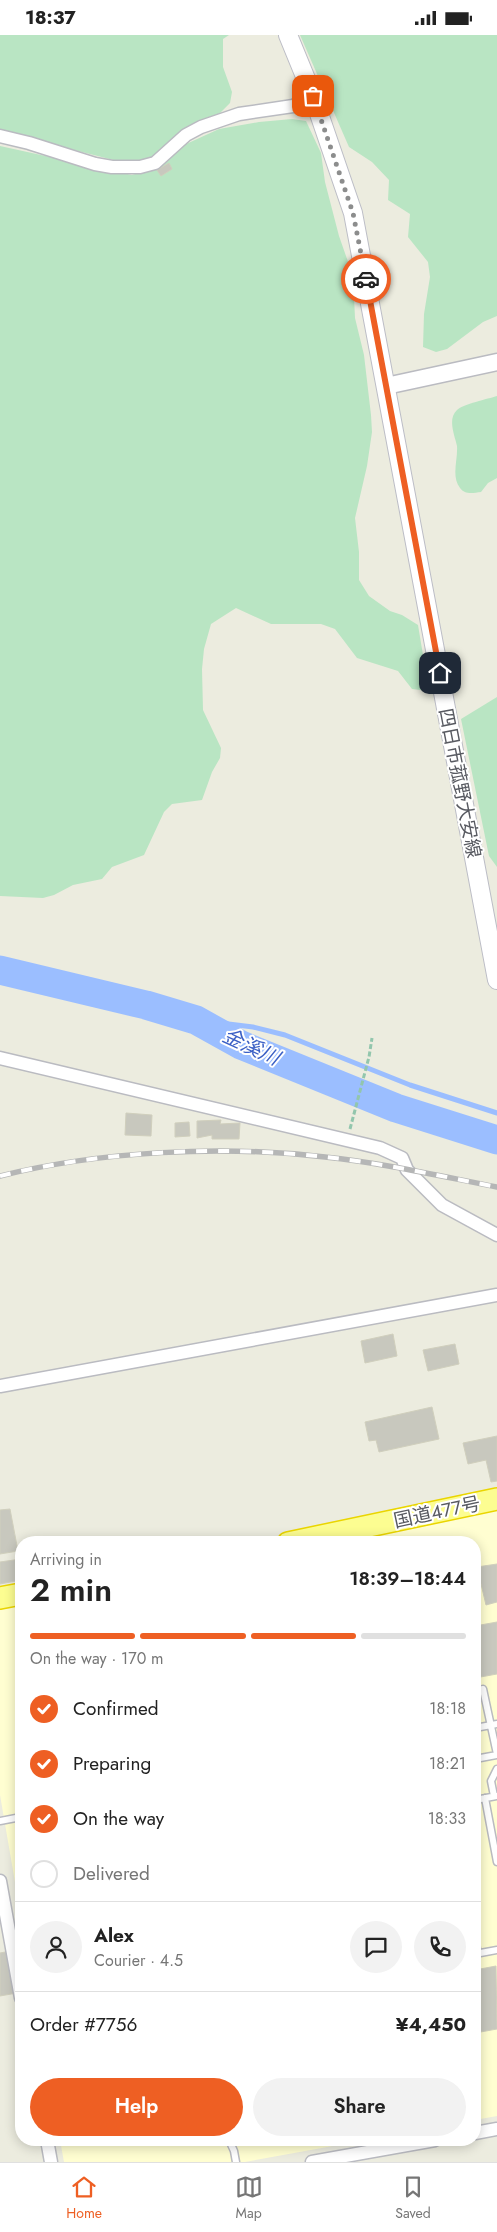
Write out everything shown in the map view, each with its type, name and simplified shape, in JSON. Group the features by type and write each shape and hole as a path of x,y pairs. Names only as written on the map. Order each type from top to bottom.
{"highway":[{"name":"国道477号","path":"323,1536 497,1499"},
{"path":"0,1598 15,1595"}],"main road":[{"name":"四日市菰野大安線","path":"288,35 313,96 353,213 497,980"}],"street":[{"path":"0,136 95,164 112,167 140,167 155,163 186,135 202,127 239,114 293,106 313,96"},
{"path":"386,386 497,362"},
{"path":"0,1058 380,1148 402,1158 407,1169 442,1205 497,1235"},
{"path":"0,1386 497,1295"},
{"path":"0,1881 15,1964"},
{"path":"481,2132 497,2129"},
{"path":"48,2146 51,2162"},
{"path":"312,2162 401,2146"}],"lane":[{"path":"347,1536 373,1526"},
{"path":"481,1690 484,1689 494,1725 497,1755 481,1758"},
{"path":"481,1727 494,1725"},
{"path":"481,1799 496,1796 491,1781 497,1769"},
{"path":"485,1798 497,1862"},
{"path":"0,1821 15,1818"},
{"path":"481,1953 497,1950"},
{"path":"231,2146 236,2162"}],"path":[{"path":"353,1117 370,1057 372,1038"}],"shaded area":[{"path":"0,35 229,35 223,39 223,67 232,92 230,103 218,115 166,149 146,161 129,164 0,131"},
{"path":"300,35 497,35 497,316 483,322 447,349 436,352 423,347 424,314 430,277 428,262 408,237 410,214 388,200 389,180 372,162 349,147"},
{"path":"292,119 306,121 321,153 325,182 339,236 353,276 355,318 364,355 372,432 367,466 355,518 359,552 359,580 369,596 390,611 402,615 418,625 429,691 412,689 398,671 357,658 335,629 321,624 271,624 236,608 211,624 204,649 202,669 203,710 221,748 220,758 212,772 202,800 172,804 164,812 144,855 112,867 102,879 73,885 54,895 43,898 0,896 0,146 132,175 157,167 168,160 184,145 219,129 259,122"},
{"path":"497,396 497,478 488,483 481,492 467,493 460,488 456,478 457,446 452,428 452,418 460,408"},
{"path":"497,697 497,867 489,856 461,719"},
{"path":"497,1509 497,2116 481,2119 481,1536 366,1536"},
{"path":"15,1606 15,1882 0,1795 0,1610"},
{"path":"61,2146 333,2146 245,2162 64,2162"}],"building":[{"path":"169,163 172,169 161,176 157,170"},
{"path":"126,1113 152,1115 151,1136 125,1135"},
{"path":"221,1120 220,1124 240,1123 239,1139 212,1139 212,1135 197,1138 197,1121"},
{"path":"189,1122 190,1136 175,1137 175,1123"},
{"path":"393,1334 397,1356 365,1363 361,1341"},
{"path":"455,1344 459,1364 428,1371 423,1350"},
{"path":"432,1407 439,1439 379,1452 376,1440 369,1441 365,1422"},
{"path":"497,1436 497,1481 491,1482 486,1460 468,1464 463,1443"},
{"path":"10,1509 15,1536 15,1552 0,1554 0,1510"},
{"path":"15,1560 15,1581 0,1584 0,1562"},
{"path":"497,1564 497,1602 486,1605 481,1584 481,1566"},
{"path":"497,1622 497,1674 481,1677 481,1625"},
{"path":"10,1951 15,1993 0,1996 0,1953"},
{"path":"496,1966 497,2029 481,2032 481,1969"}],"waterway":[{"name":"金溪川","path":"0,970 146,1005 196,1020 241,1045 396,1108 497,1140"},
{"path":"196,1020 253,1027 285,1035 410,1085 497,1113"}],"railway":[{"path":"0,1176 79,1161 120,1156 204,1151 245,1151 286,1153 347,1160 497,1187"}],"way so far":[{"path":"313,96 353,213 366,279"}],"route":[{"path":"366,279 440,673"}]}
